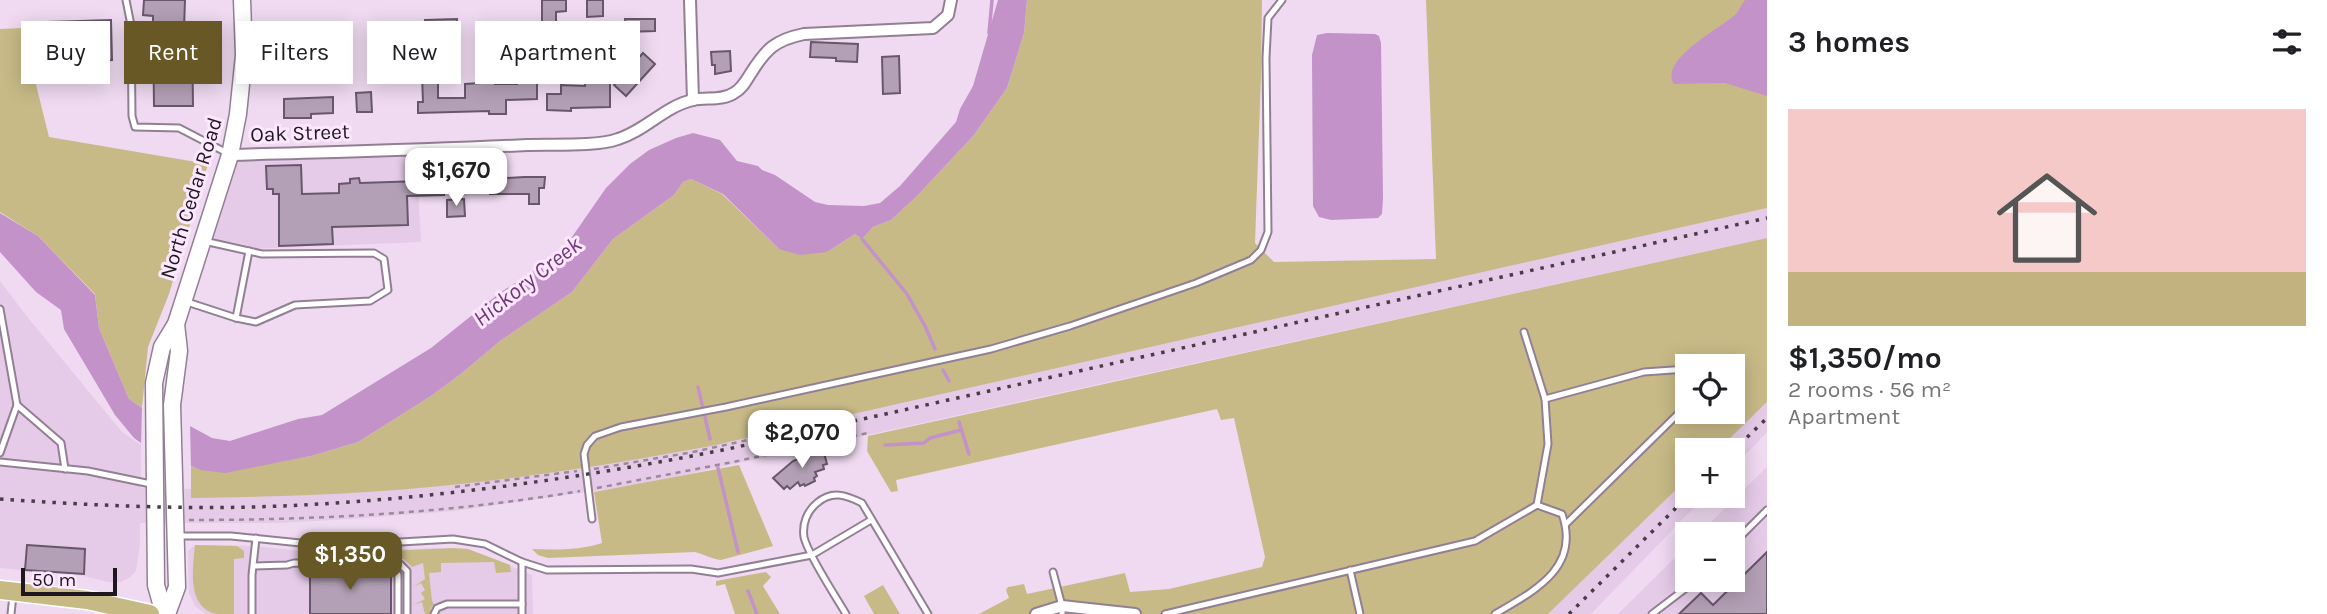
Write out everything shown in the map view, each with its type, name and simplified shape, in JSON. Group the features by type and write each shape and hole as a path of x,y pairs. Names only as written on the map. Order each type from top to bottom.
{"main road":[{"path":"7,591 87,600 150,614"}],"street":[{"name":"North Cedar Road","path":"165,614 156,585 154,383 162,347 176,324 230,155 242,85 242,0"},
{"path":"690,0 692,100"},
{"name":"Oak Street","path":"230,155 616,140 674,107 692,100 733,94 742,88 762,55 775,43 788,37 933,28 948,15 951,0"},
{"name":"North Cedar Road","path":"165,614 177,587 172,405 179,351 176,324"},
{"path":"1036,614 1062,610 1135,614"}],"lane":[{"path":"126,0 131,25 132,116 135,127 179,128 230,155"},
{"path":"592,519 584,454 587,445 595,436 606,431 991,348 1070,326 1196,283 1251,260 1261,250 1268,232 1268,18 1282,0"},
{"path":"183,300 236,318 256,321 295,305 370,301 388,290 384,259 374,253 262,254 201,240"},
{"path":"236,318 248,251"},
{"path":"0,309 17,405 0,453"},
{"path":"1165,614 1475,541 1537,505 1548,444 1545,399 1524,332"},
{"path":"1545,399 1644,373 1675,370"},
{"path":"17,405 61,443 65,469"},
{"path":"1566,524 1675,417"},
{"path":"0,462 154,481"},
{"path":"846,614 804,540 807,516 812,507 822,498 834,494 848,496 862,503 928,614"},
{"path":"1495,614 1529,594 1555,572 1564,552 1567,528 1562,514 1537,505"},
{"path":"1745,532 1767,510"},
{"path":"176,537 256,538 330,547 470,540 547,570 691,569 718,573 812,555 872,520"},
{"path":"252,614 256,538"},
{"path":"522,562 522,614"},
{"path":"254,566 294,563 400,564 405,568 407,614"},
{"path":"367,563 395,569 398,580 398,614"},
{"path":"1350,570 1360,614"},
{"path":"1053,572 1062,610"},
{"path":"7,591 11,614"},
{"path":"1654,613 1681,592"},
{"path":"434,614 438,608 447,604 522,604"}],"path":[{"path":"455,487 586,470 692,452 848,418"},
{"path":"190,520 301,519 472,506 588,490 733,463 868,433"}],"shaded area":[{"path":"1027,0 1262,0 1255,243 1274,262 1436,259 1426,0 1767,0 1767,208 711,446 583,468 453,485 323,494 191,498 191,466 200,470 274,463 311,456 358,442 431,396 500,341 572,292 613,239 674,195 683,182 691,179 722,194 779,249 827,252 855,234 862,239 873,227 891,220 917,196 974,135 1007,88 1024,33"},
{"path":"21,28 21,84 36,84 49,137 208,164 169,294 148,347 142,408 129,399 99,328 95,294 38,236 0,212 0,29"},
{"path":"416,150 421,242 249,249 202,239 231,156"},
{"path":"1767,208 1767,238 643,484 454,511 351,519 278,523 140,523 136,571 121,582 0,568 0,281 122,432 141,445 141,488 192,489 717,438"},
{"path":"1767,238 1767,402 1745,424 1745,354 1675,354 1675,424 1745,424 1730,438 1675,438 1675,491 1548,614 979,614 1009,598 1006,590 1008,587 1024,584 1027,594 1125,573 1130,592 1169,589 1262,567 1265,557 1234,418 1221,420 1217,409 896,480 898,491 891,492 867,451 868,436"},
{"path":"1767,402 1767,432 1745,455 1745,438 1730,438"},
{"path":"739,465 773,546 721,560 695,552 548,558 538,555 532,549 577,548 602,543 594,492"},
{"path":"1767,467 1767,614 1618,614 1675,558 1675,592 1745,592 1745,522 1711,522 1725,508 1745,508 1745,489"},
{"path":"1675,491 1675,508 1693,508 1680,522 1675,522 1675,527 1591,614 1548,614"},
{"path":"195,545 256,546 318,553 468,549 532,575 533,614 206,614 195,606 189,593 188,551"},
{"path":"195,545 237,546 244,551 244,558 234,559 234,614 217,614 200,604 194,586"},
{"path":"468,549 510,565 511,572 496,573 494,562 441,563 441,572 429,573 434,604 430,614 425,614 422,602 413,605 425,599 421,593 425,590 421,583 413,587 425,579 423,563 412,567 404,559 344,557 388,555 389,551"},
{"path":"766,572 771,577 763,586 780,614 735,614 725,584 716,586 716,581"},
{"path":"883,585 900,614 874,614 864,596"}],"water":[{"path":"998,0 1027,0 1024,33 1007,88 974,135 891,220 873,227 862,239 855,234 827,252 800,255 779,249 723,194 691,179 683,182 674,195 613,239 572,292 500,341 431,396 358,442 311,456 225,473 200,470 141,443 115,415 64,329 61,310 36,292 0,252 0,213 38,236 95,295 99,328 129,399 142,408 190,426 212,438 230,441 298,419 322,415 431,348 501,292 565,247 606,188 630,164 649,150 676,138 693,133 720,140 737,161 758,166 815,202 864,206 880,203 900,186 956,122 973,86"},
{"path":"1745,0 1767,0 1767,96 1725,83 1674,84 1672,74 1683,55 1736,14"},
{"path":"1375,34 1379,36 1381,43 1383,198 1382,214 1378,218 1331,220 1319,217 1313,206 1312,55 1317,35"}],"pier":[{"path":"142,404 190,422 191,470 141,447"}],"building":[{"path":"144,0 185,0 184,21 153,21 153,16 143,15"},
{"path":"542,0 566,0 566,11 556,12 556,21 542,21"},
{"path":"587,0 603,0 603,16 587,17"},
{"path":"457,19 457,21 425,21"},
{"path":"655,19 655,31 640,32 640,21 625,21"},
{"path":"111,20 112,60 110,21 80,21"},
{"path":"811,42 858,44 857,62 810,57"},
{"path":"730,51 731,71 715,74 711,52"},
{"path":"643,53 655,64 640,81 640,56"},
{"path":"899,56 900,93 883,94 882,57"},
{"path":"154,84 193,84 193,106 154,106"},
{"path":"422,84 438,84 438,98 465,98 465,84 537,84 537,99 506,100 506,114 489,114 489,111 418,113 418,102 423,102"},
{"path":"610,84 610,107 571,108 571,111 547,110 547,94 561,94 561,85"},
{"path":"615,84 637,84 626,96"},
{"path":"371,92 372,112 357,112 356,93"},
{"path":"333,97 333,113 311,114 311,118 284,118 284,99"},
{"path":"301,165 302,194 339,193 339,184 350,183 350,179 359,178 360,183 421,181 421,177 432,176 432,182 444,182 444,195 407,196 408,225 332,227 333,244 279,246 279,194 273,194 273,189 267,189 266,166"},
{"path":"545,177 544,188 539,188 539,204 529,204 529,194 490,194 489,179"},
{"path":"464,199 465,216 447,217 447,200"},
{"path":"823,449 827,464 823,465 824,469 815,472 815,481 805,486 800,486 798,482 790,489 787,486 784,489 773,478 793,461"},
{"path":"27,545 85,549 84,574 25,570"},
{"path":"1767,552 1767,614 1679,614 1701,593 1713,605 1726,592 1745,592 1745,574"},
{"path":"310,570 374,570 391,574 391,614 310,614"}],"waterway":[{"name":"Hickory Creek","path":"989,33 992,0"},
{"path":"862,239 907,294 935,349"},
{"path":"943,370 949,381"},
{"path":"698,387 703,408"},
{"path":"705,417 710,439"},
{"path":"959,422 969,454"},
{"path":"885,445 924,443 930,438 961,430"},
{"path":"718,468 738,552"},
{"path":"748,591 757,614"}],"railway":[{"path":"0,499 159,507 254,507 433,495 551,480 728,449 1767,218"},
{"path":"1745,439 1767,418"},
{"path":"1569,614 1676,508"}]}
